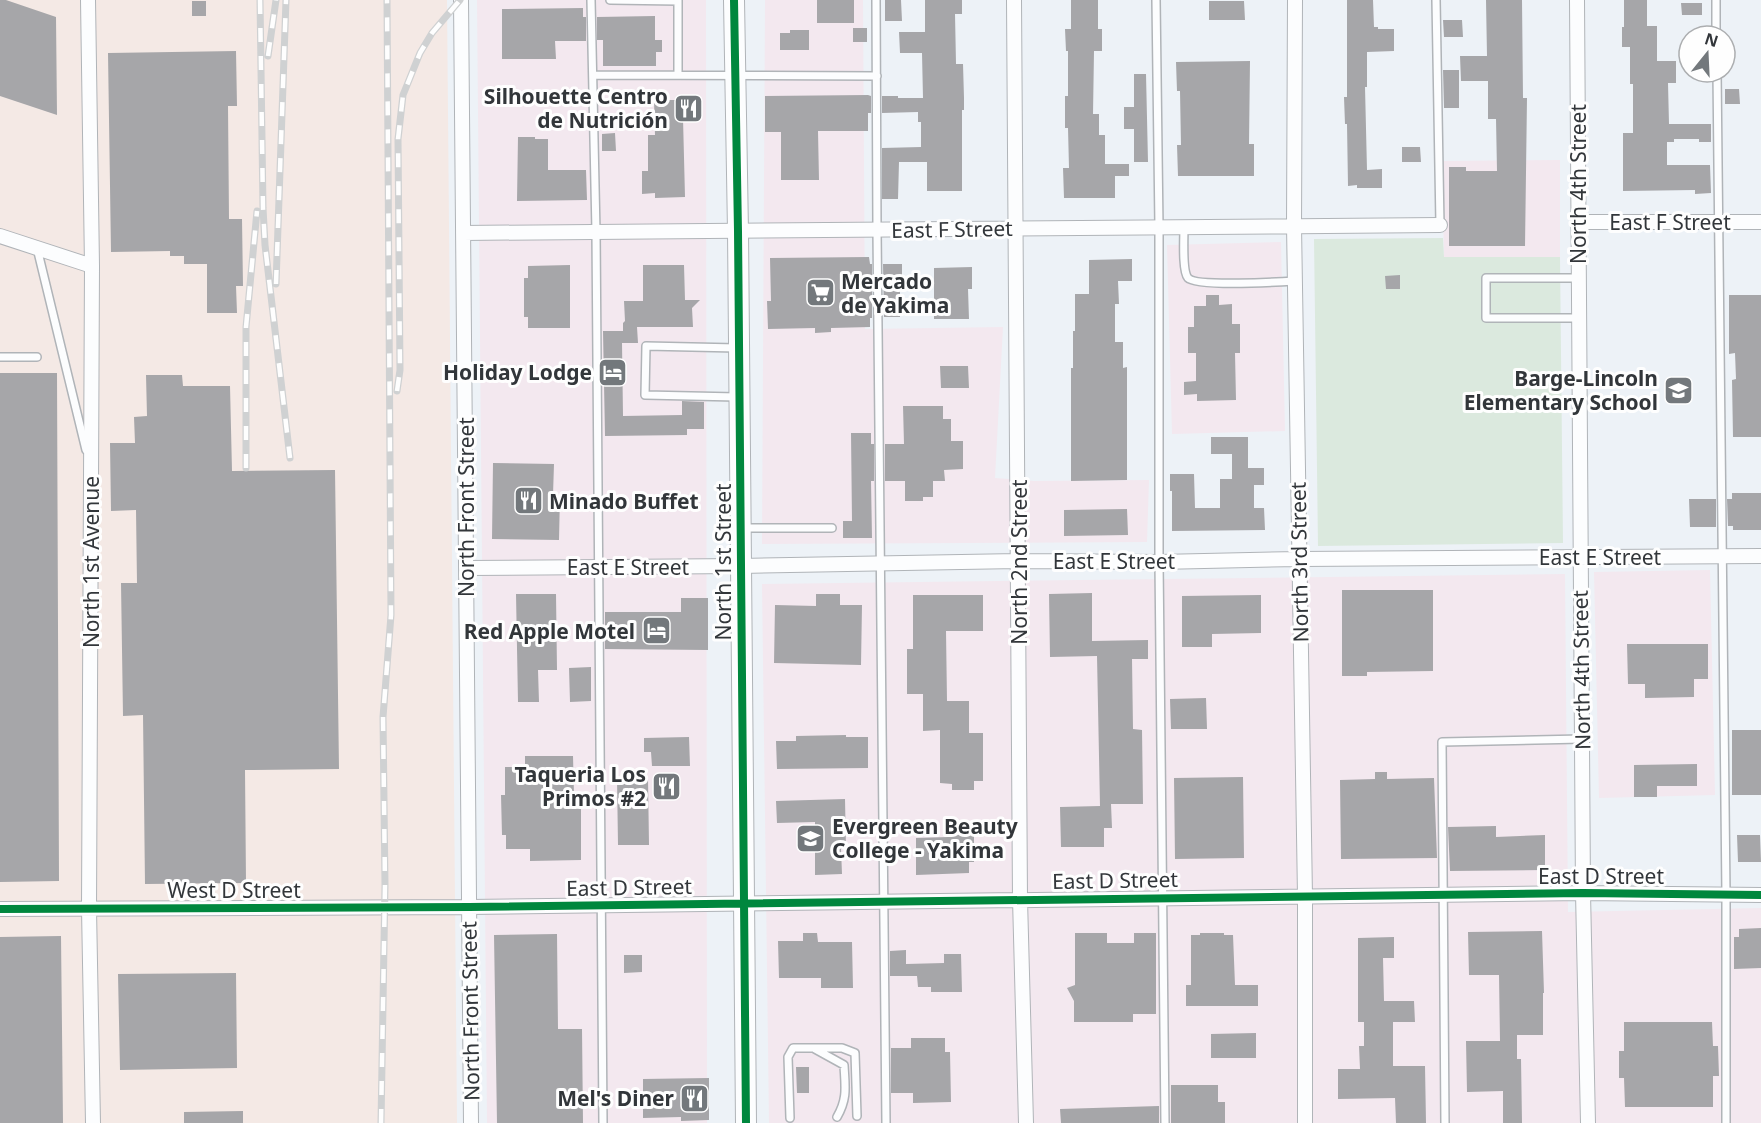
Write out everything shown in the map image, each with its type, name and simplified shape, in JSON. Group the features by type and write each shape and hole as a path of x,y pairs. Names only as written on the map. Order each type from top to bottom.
{"main road":[{"name":"North 1st Street","path":"734,0 746,1123"},
{"path":"732,1123 745,1096"}],"street":[{"name":"North 1st Avenue","path":"88,0 92,266 89,909 93,1123"},
{"name":"North Front Street","path":"461,0 471,1123"},
{"name":"North 2nd Street","path":"1014,0 1020,899 1026,1123"},
{"name":"North 3rd Street","path":"1295,0 1294,226 1305,896 1305,1123"},
{"name":"North 4th Street","path":"1577,0 1583,893 1588,1123"},
{"name":"East F Street","path":"1579,222 1761,222"},
{"name":"East F Street","path":"464,233 1440,225"},
{"path":"0,236 92,266"},
{"name":"East E Street","path":"466,568 1019,561 1159,562 1761,556"},
{"name":"East D Street","path":"469,907 1583,893 1761,895"},
{"name":"West D Street","path":"0,909 469,907"}],"lane":[{"path":"591,0 596,232 603,1123"},
{"path":"610,0 678,1 678,75"},
{"path":"876,0 886,1123"},
{"path":"1156,0 1165,1123"},
{"path":"1437,0 1440,225"},
{"path":"1716,0 1716,24"},
{"path":"592,75 877,76"},
{"path":"1717,84 1726,895 1726,1123"},
{"path":"1184,227 1185,272 1188,279 1195,282 1225,283 1295,281"},
{"path":"37,248 91,470"},
{"path":"1579,278 1486,278 1486,318 1579,318"},
{"path":"739,348 646,346 645,395 740,397"},
{"path":"0,357 37,357"},
{"path":"741,528 832,528"},
{"path":"1445,1123 1442,742 1582,739"},
{"path":"790,1118 788,1057 793,1048 843,1048 855,1053 857,1116"},
{"path":"813,1048 844,1065 846,1094 837,1117"}],"shaded area":[{"path":"0,0 447,0 457,1123 0,1123"},
{"path":"477,0 706,0 707,1123 487,1123"},
{"path":"765,0 863,0 865,329 1003,327 995,478 1034,481 1149,480 1147,542 762,544"},
{"path":"1560,160 1560,257 1444,257 1442,161"},
{"path":"1443,238 1444,257 1560,257 1563,543 1318,546 1314,239"},
{"path":"1281,242 1285,431 1172,434 1167,245"},
{"path":"1710,570 1715,795 1599,798 1594,572"},
{"path":"1565,574 1568,912 1761,908 1761,1123 769,1123 762,584"}],"building":[{"path":"0,0 56,17 57,115 0,96"},
{"path":"817,0 854,0 854,23 817,23"},
{"path":"885,0 901,0 902,21 885,21"},
{"path":"925,0 962,0 962,14 955,14 956,64 963,64 962,191 927,191 927,162 899,162 898,199 882,199 882,148 921,147 921,122 918,122 918,112 882,113 882,96 923,98 922,53 900,53 899,32 925,32"},
{"path":"1071,0 1098,0 1098,29 1102,29 1102,51 1094,51 1093,114 1099,114 1099,135 1105,135 1105,164 1129,164 1129,176 1115,176 1115,198 1064,198 1063,168 1069,168 1068,128 1065,128 1068,51 1066,51 1065,29 1071,29"},
{"path":"1347,0 1373,0 1374,27 1394,29 1394,51 1367,52 1367,87 1365,87 1367,170 1382,169 1382,188 1348,186 1344,97 1347,97"},
{"path":"1486,0 1522,0 1523,98 1527,98 1525,246 1449,246 1449,167 1466,167 1466,171 1497,171 1496,119 1488,119 1488,81 1461,81 1460,56 1487,56"},
{"path":"1624,0 1647,0 1647,26 1657,26 1657,61 1676,61 1676,83 1668,83 1669,124 1711,124 1711,142 1699,142 1699,139 1674,139 1674,142 1667,142 1667,165 1710,165 1711,193 1695,194 1695,190 1623,191 1623,133 1633,133 1630,47 1622,47"},
{"path":"192,1 206,1 206,16 192,16"},
{"path":"1209,1 1244,1 1245,20 1209,20"},
{"path":"1681,3 1702,3 1702,15 1682,15"},
{"path":"583,8 583,17 586,17 586,41 555,41 556,59 502,59 502,9"},
{"path":"655,16 655,40 662,40 662,52 656,52 656,66 603,66 603,40 597,40 597,17"},
{"path":"1443,20 1462,20 1463,37 1444,37"},
{"path":"853,28 867,28 867,42 853,42"},
{"path":"790,30 809,30 809,50 780,50 780,33 790,33"},
{"path":"236,51 237,106 228,106 229,219 242,219 243,286 236,286 237,313 207,313 207,264 184,264 184,256 170,256 170,251 111,252 108,53"},
{"path":"1250,61 1249,144 1254,144 1254,176 1178,176 1177,145 1181,145 1180,91 1177,91 1176,62"},
{"path":"1443,70 1459,70 1459,108 1444,108"},
{"path":"1134,74 1146,74 1148,162 1134,162 1134,129 1124,129 1124,107 1134,107"},
{"path":"1725,89 1739,89 1740,104 1725,104"},
{"path":"765,96 871,96 871,113 868,113 868,131 818,131 819,180 781,180 781,132 765,132"},
{"path":"679,98 700,98 700,118 683,118 685,197 655,198 655,193 642,194 642,171 648,171 648,135 655,135 654,100 679,100"},
{"path":"615,133 616,151 602,151 602,134"},
{"path":"518,137 548,139 548,170 586,170 587,200 517,201"},
{"path":"1402,147 1420,147 1421,162 1402,162"},
{"path":"869,257 870,264 872,264 870,327 831,328 831,332 815,333 815,328 768,329 767,301 771,301 770,258"},
{"path":"1132,259 1132,281 1118,281 1119,304 1115,304 1115,342 1123,342 1123,368 1127,367 1127,480 1071,481 1071,368 1073,368 1073,331 1075,331 1075,294 1089,294 1089,260"},
{"path":"883,264 902,264 900,317 884,317"},
{"path":"570,265 570,328 528,328 528,317 524,317 524,278 528,278 528,266"},
{"path":"643,265 684,265 685,300 700,300 692,308 693,327 637,327 638,343 622,343 623,416 682,415 682,401 704,402 704,429 687,429 687,435 605,436 603,331 623,331 624,301 643,301"},
{"path":"972,267 972,289 968,289 969,319 934,319 934,268"},
{"path":"1400,275 1400,289 1386,289 1385,276"},
{"path":"1206,295 1219,295 1219,305 1232,304 1232,324 1240,324 1240,353 1235,353 1236,400 1197,401 1197,394 1184,395 1184,382 1196,381 1196,353 1188,353 1188,327 1194,327 1194,306 1206,306"},
{"path":"1729,295 1761,295 1761,437 1733,437 1732,380 1736,379 1735,353 1729,354"},
{"path":"940,366 968,366 969,388 941,388"},
{"path":"0,373 57,373 59,881 0,882"},
{"path":"146,375 182,375 183,386 230,386 232,471 335,470 339,769 245,770 246,883 145,884 143,715 123,716 121,583 137,583 136,510 111,511 110,443 135,443 134,417 147,416"},
{"path":"903,406 943,406 943,419 951,419 951,441 963,441 963,469 944,470 945,481 933,481 933,497 923,497 923,501 905,501 905,481 885,481 885,444 904,444"},
{"path":"851,433 871,433 871,444 874,444 874,481 871,481 872,538 843,538 843,521 852,521"},
{"path":"1211,437 1248,437 1248,468 1264,468 1264,485 1254,485 1254,508 1264,508 1265,530 1172,531 1170,474 1194,474 1195,508 1220,508 1220,479 1232,479 1232,454 1211,454"},
{"name":"Minado Buffet","path":"493,463 554,464 553,495 560,495 559,540 492,539"},
{"path":"1732,493 1761,493 1761,530 1733,530 1733,526 1728,526 1727,499 1732,499"},
{"path":"1689,499 1716,499 1716,527 1690,527"},
{"path":"1127,509 1128,535 1064,536 1064,510"},
{"path":"1342,590 1433,590 1433,671 1367,672 1367,676 1342,676"},
{"path":"1092,593 1092,641 1148,640 1148,659 1132,659 1133,729 1142,730 1143,804 1111,804 1112,828 1104,828 1104,847 1061,847 1060,807 1100,806 1097,656 1050,657 1049,594"},
{"path":"516,594 556,594 557,670 538,670 539,702 518,702"},
{"path":"816,594 840,594 840,605 862,605 861,665 774,663 775,605 816,606"},
{"path":"913,595 983,595 983,631 946,631 947,701 969,701 969,733 983,733 983,781 974,781 974,790 952,790 952,784 940,783 940,730 923,731 923,694 907,694 907,649 913,649"},
{"path":"1261,595 1261,633 1212,634 1212,647 1182,647 1182,596"},
{"name":"Red Apple Motel","path":"681,598 708,598 708,650 605,649 605,612 681,612"},
{"path":"1627,644 1708,644 1708,679 1694,679 1694,697 1645,698 1645,684 1628,684"},
{"path":"591,667 591,701 570,702 569,668"},
{"path":"1206,698 1207,729 1171,729 1170,699"},
{"path":"1732,730 1761,730 1761,795 1732,795"},
{"path":"846,735 846,737 868,737 868,768 777,769 776,741 796,741 796,736"},
{"path":"689,737 690,766 652,766 651,752 644,752 644,738"},
{"path":"525,756 573,756 574,795 581,795 581,860 530,861 530,849 506,849 506,835 502,835 501,795 505,795 505,767 525,767"},
{"path":"1697,764 1697,786 1657,786 1657,797 1634,797 1634,765"},
{"path":"1375,772 1387,772 1387,779 1434,778 1437,858 1341,859 1340,780 1375,779"},
{"path":"1243,777 1244,858 1175,859 1174,778"},
{"path":"617,778 648,778 649,845 618,845"},
{"path":"845,799 846,849 841,849 842,874 815,875 815,822 777,823 776,801"},
{"path":"1496,826 1496,837 1545,835 1545,870 1450,871 1448,827"},
{"path":"948,831 974,831 974,862 969,862 969,873 916,875 916,838 948,837"},
{"path":"1737,835 1760,835 1761,862 1738,862"},
{"path":"1761,928 1761,968 1734,969 1734,937 1739,937 1739,929"},
{"path":"1542,931 1543,1035 1517,1035 1517,1059 1521,1059 1522,1123 1503,1123 1503,1091 1467,1092 1466,1041 1500,1041 1499,975 1469,975 1468,932"},
{"path":"803,933 817,933 818,942 852,942 853,988 821,988 821,978 779,978 778,941 803,941"},
{"path":"1075,933 1107,933 1107,943 1134,943 1134,933 1156,933 1156,1014 1133,1014 1133,1022 1074,1022 1074,1001 1067,988 1075,985"},
{"path":"1200,933 1233,935 1235,985 1258,985 1258,1006 1186,1006 1186,985 1191,985 1191,935 1200,935"},
{"path":"557,934 558,1029 582,1029 583,1123 497,1123 494,935"},
{"path":"61,936 63,1123 0,1123 0,937"},
{"path":"1394,937 1394,958 1383,958 1384,1001 1414,1001 1415,1022 1393,1022 1393,1066 1425,1066 1426,1123 1396,1123 1395,1098 1338,1099 1338,1069 1360,1069 1359,1046 1364,1046 1364,1022 1358,1022 1358,938"},
{"path":"906,950 906,964 944,963 944,954 961,954 962,992 931,992 931,987 918,987 917,976 890,976 890,951"},
{"path":"624,955 642,955 642,972 624,973"},
{"path":"236,973 237,1068 120,1070 118,974"},
{"path":"1624,1022 1712,1022 1713,1046 1718,1046 1719,1076 1713,1076 1713,1107 1625,1107 1624,1078 1619,1078 1619,1051 1624,1051"},
{"path":"1256,1033 1256,1058 1211,1058 1211,1034"},
{"path":"911,1038 945,1038 945,1052 950,1052 951,1102 913,1103 913,1093 891,1093 891,1048 911,1048"},
{"path":"796,1067 809,1067 809,1093 797,1093"},
{"path":"709,1078 709,1120 681,1121 681,1117 643,1118 643,1079"},
{"path":"1171,1085 1218,1085 1218,1102 1225,1102 1225,1123 1171,1123"},
{"path":"1159,1106 1159,1123 1061,1123 1060,1109"},
{"path":"243,1111 243,1123 184,1123 184,1112"}],"railway":[{"path":"260,0 265,245 290,458"},
{"path":"268,56 276,0"},
{"path":"276,284 286,0"},
{"path":"381,1123 385,885 383,717 391,615 387,0"},
{"path":"397,391 400,370 398,139 403,95 420,53 432,33 460,0"},
{"path":"246,468 246,327 257,211"}],"cycle path":[{"path":"734,0 746,1123"},
{"path":"0,909 469,907 1583,893 1761,895"}],"place":[{"name":"Silhouette Centro de Nutrición","path":"689,108"},
{"name":"Mercado de Yakima","path":"820,293"},
{"name":"Holiday Lodge","path":"613,372"},
{"name":"Barge-Lincoln Elementary School","path":"1679,390"},
{"name":"Minado Buffet","path":"528,501"},
{"name":"Red Apple Motel","path":"656,631"},
{"name":"Taqueria Los Primos #2","path":"667,786"},
{"name":"Evergreen Beauty College - Yakima","path":"811,838"},
{"name":"Mel's Diner","path":"695,1098"}]}
